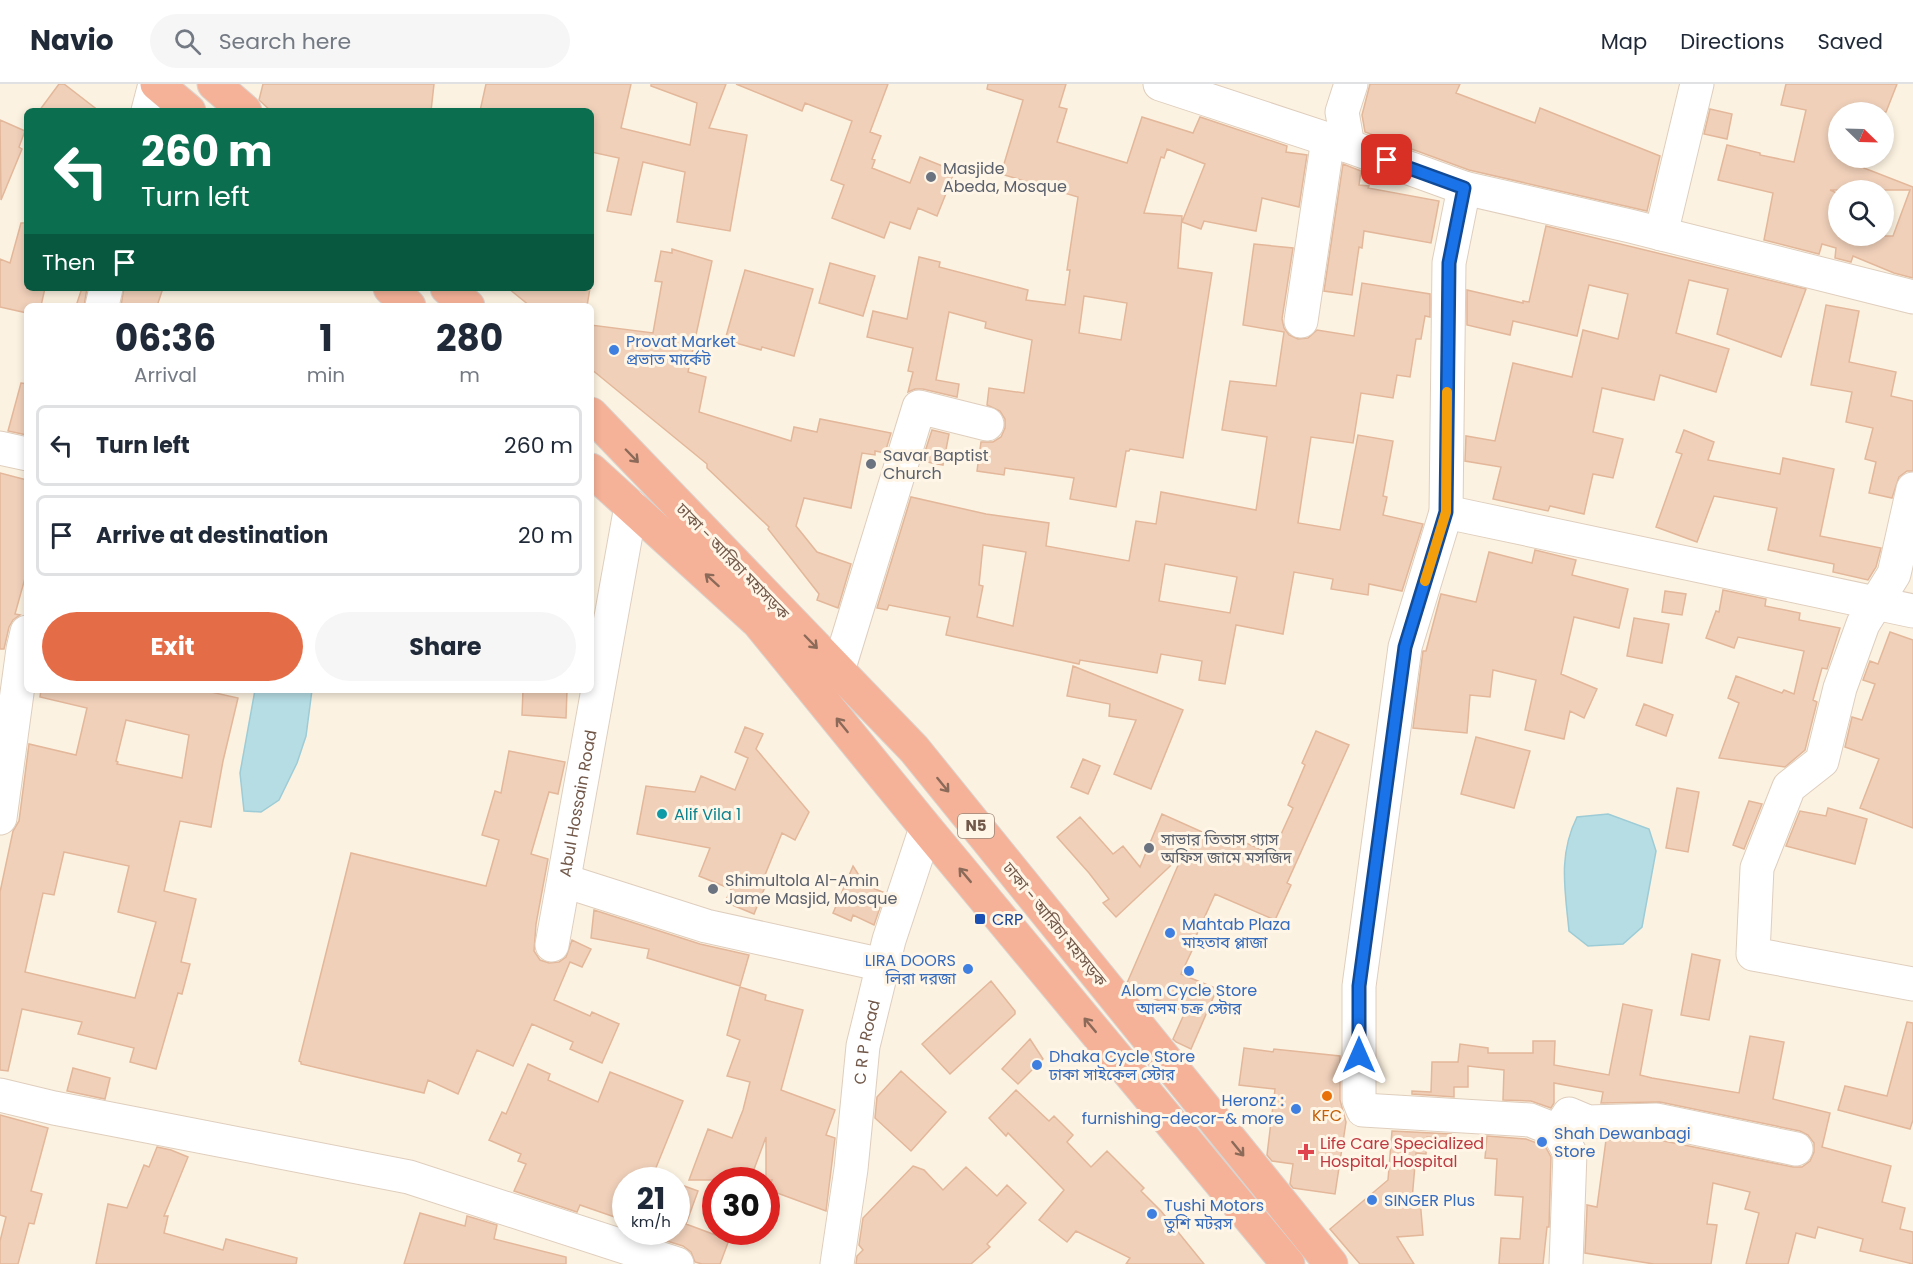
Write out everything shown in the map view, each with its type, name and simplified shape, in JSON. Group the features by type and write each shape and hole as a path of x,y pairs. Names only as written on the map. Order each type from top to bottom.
{"highway":[{"path":"156,84 185,108"},
{"path":"214,84 242,108"},
{"path":"393,291 407,303"},
{"path":"450,291 464,303"},
{"name":"ঢাকা - আরিচা মহাসড়ক","path":"594,417 914,749 1331,1264"},
{"name":"ঢাকা - আরিচা মহাসড়ক","path":"594,473 758,622 1288,1264"}],"street":[{"path":"149,108 156,84"},
{"path":"1160,84 1464,188 1913,297"},
{"path":"1301,321 1338,143 1342,111 1351,84"},
{"path":"1661,234 1697,84"},
{"path":"1464,188 1449,263 1446,512 1405,647 1359,986 1359,1100 1363,1110 1530,1120 1572,1135 1656,1120 1796,1149"},
{"path":"838,670 919,407 987,424"},
{"path":"0,448 24,453"},
{"path":"1913,489 1894,574 1863,624 1840,688 1822,761 1789,787 1757,868 1753,954 1913,984"},
{"name":"Abul Hossain Road","path":"631,506 565,881 706,926 883,965"},
{"path":"1446,512 1913,611"},
{"path":"0,818 24,645"},
{"name":"C R P Road","path":"837,1264 863,1046 889,940 926,828"},
{"path":"552,945 565,881"},
{"path":"0,1095 54,1108 409,1177 677,1264"},
{"path":"1566,1264 1572,1135"}],"water":[{"path":"254,693 312,693 306,736 297,763 279,800 261,812 244,811 240,773"},
{"path":"1608,814 1649,829 1656,851 1642,927 1623,944 1588,946 1569,931 1564,873 1567,845 1577,817"}],"building":[{"path":"59,84 64,84 95,108 41,108"},
{"path":"263,84 434,84 431,108 268,108 259,100"},
{"path":"486,84 631,84 621,128 690,145 697,103 651,86 651,84 726,84 709,128 747,135 730,231 677,222 685,172 643,162 631,215 607,211 619,158 594,153 594,108 481,108"},
{"path":"736,84 888,84 870,132 881,136 872,159 875,160 872,168 910,183 920,157 955,171 937,216 918,208 910,229 890,222 884,238 832,218 844,185 831,180 852,121 805,103 802,111"},
{"path":"988,84 1066,84 1059,107 1067,109 1057,142 1127,163 1142,117 1193,133 1200,117 1287,146 1286,152 1307,155 1299,207 1262,198 1256,231 1204,221 1201,229 1182,222 1205,164 1167,149 1164,158 1161,157 1144,213 1182,216 1178,268 1212,273 1183,458 1130,449 1126,451 1116,507 1070,499 1074,478 1005,468 1004,475 977,471 981,442 993,442 1001,437 1005,428 1005,419 1000,411 987,405 989,388 1024,393 1032,340 985,328 986,322 949,312 936,380 959,384 957,397 923,389 908,392 913,372 908,371 913,348 867,337 873,311 907,319 919,257 940,262 939,267 1028,290 1026,300 1065,305 1070,270 1067,270 1078,197 1001,174 1023,100 987,89","holes":["1084,296 1127,303 1121,340 1079,333"]},
{"path":"1370,84 1460,84 1456,93 1535,123 1540,108 1660,156 1647,211 1469,170 1365,132 1362,115"},
{"path":"1786,84 1897,84 1890,102 1828,102 1828,168 1864,168 1913,187 1913,278 1894,273 1853,256 1851,262 1835,258 1836,248 1829,246 1894,246 1894,233 1910,190 1894,190 1894,180 1828,180 1828,246 1822,244 1819,254 1764,240 1773,193 1718,180 1727,145 1794,162 1806,110 1781,105"},
{"path":"1710,109 1732,114 1727,139 1704,134"},
{"path":"0,120 24,131 19,147 22,149 1,200"},
{"path":"1343,164 1361,171 1359,185 1439,201 1431,243 1364,231 1362,248 1359,247 1352,295 1324,291"},
{"path":"21,223 24,223 24,291 44,291 42,303 24,303 24,312 0,307 0,259 10,263"},
{"path":"1546,226 1806,289 1781,357 1717,334 1728,289 1689,280 1676,333 1729,349 1716,392 1660,375 1654,400 1602,388 1593,432 1623,439 1613,478 1593,474 1584,514 1550,506 1548,511 1493,499 1501,467 1465,461 1466,436 1495,441 1513,363 1572,377 1583,330 1618,339 1628,294 1589,285 1577,336 1513,321 1510,335 1467,325 1467,290 1523,303 1523,301 1529,302"},
{"path":"1254,244 1293,248 1282,319 1289,335 1298,339 1308,338 1317,330 1354,336 1362,283 1430,294 1430,317 1425,316 1421,339 1416,339 1410,377 1397,375 1393,398 1361,393 1353,443 1311,437 1298,523 1340,530 1358,435 1393,441 1383,496 1387,497 1383,515 1423,524 1402,591 1369,584 1368,595 1331,589 1333,579 1294,572 1283,634 1236,625 1225,684 1199,680 1202,661 1161,654 1157,673 1080,660 1079,664 946,635 950,617 889,605 887,610 877,608 911,497 986,514 1049,523 1046,546 1129,561 1136,521 1156,524 1161,492 1256,510 1267,437 1222,430 1230,381 1276,386 1284,332 1243,325","holes":["983,545 1026,552 1013,626 977,617 983,586 979,585","1165,564 1237,577 1230,613 1159,601"]},
{"path":"672,249 712,261 688,372 706,377 699,412 791,441 794,427 817,432 820,419 891,433 885,453 875,451 875,455 862,453 851,508 804,498 796,526 817,552 851,564 838,608 817,600 819,594 768,529 769,527 707,468 707,464 594,371 594,325 653,333 662,282 655,281 661,251 672,253"},
{"path":"830,263 875,276 863,316 819,303"},
{"path":"745,270 813,289 794,356 725,340"},
{"path":"81,291 86,291 84,303 77,303"},
{"path":"124,291 162,291 158,303 122,303"},
{"path":"512,291 590,291 588,303 526,303"},
{"path":"1826,305 1859,311 1849,362 1896,372 1891,396 1913,401 1913,471 1907,471 1899,477 1892,498 1869,493 1876,462 1865,459 1873,428 1846,422 1852,392 1811,385"},
{"path":"21,383 24,384 24,434 8,431"},
{"path":"932,430 949,434 943,465 922,461"},
{"path":"1684,430 1714,442 1708,460 1780,474 1783,458 1834,469 1820,536 1881,548 1876,567 1868,580 1833,572 1834,564 1768,550 1777,508 1714,496 1697,542 1656,527 1682,454 1676,452"},
{"path":"0,473 24,479 24,582 15,614 20,615 13,620 4,649 0,649"},
{"path":"1535,550 1576,560 1572,575 1628,589 1619,628 1574,617 1561,674 1597,689 1584,718 1570,711 1564,739 1525,730 1536,680 1493,670 1490,697 1470,695 1467,733 1413,728 1423,651 1426,651 1441,594 1476,602 1489,552 1532,563"},
{"path":"1723,590 1766,599 1765,606 1800,613 1799,620 1840,628 1827,669 1822,668 1813,700 1817,702 1805,750 1785,767 1719,758 1739,703 1728,698 1736,676 1782,693 1784,690 1794,694 1804,651 1738,637 1734,648 1706,638 1716,611 1719,612"},
{"path":"1665,591 1686,594 1682,615 1662,612"},
{"path":"1634,618 1669,624 1662,663 1627,656"},
{"path":"1890,632 1913,640 1913,828 1860,808 1879,759 1845,747 1852,717 1862,720 1875,684 1863,680 1870,661 1878,664"},
{"path":"1073,666 1183,710 1151,789 1114,774 1136,720 1109,716 1110,704 1067,696"},
{"path":"41,693 216,693 238,698 211,827 180,821 164,891 196,899 181,962 190,964 182,994 178,993 156,1069 130,1062 134,1048 78,1034 82,1022 22,1009 8,1071 0,1070 0,892 13,831 19,821 29,744 76,755 87,708 40,697","holes":["126,720 189,735 182,778 117,764","64,852 129,866 118,912 156,922 135,998 25,972 43,893 54,895"]},
{"path":"523,693 567,693 566,718 522,715"},
{"path":"1644,704 1673,715 1666,736 1636,725"},
{"path":"745,727 763,734 756,749 809,812 795,840 782,833 765,875 769,877 754,914 725,902 731,889 699,876 710,848 637,834 646,786 695,792 701,776 735,790 748,758 735,752"},
{"path":"1316,731 1349,745 1287,883 1291,885 1275,920 1215,894 1193,943 1195,944 1181,974 1217,989 1191,1049 1173,1039 1185,1012 1134,990 1127,983 1183,854 1116,917 1103,903 1109,899 1057,837 1080,817 1113,854 1123,846 1140,867 1162,814 1229,844 1232,837 1272,854 1293,808 1288,805"},
{"path":"1476,737 1530,751 1514,808 1461,794"},
{"path":"509,751 565,762 558,794 549,792 531,854 548,859 536,924 534,951 540,960 549,963 559,962 566,957 572,940 591,949 582,967 570,962 554,1000 590,1016 592,1012 619,1024 602,1063 570,1049 573,1042 532,1024 513,1066 477,1050 458,1094 428,1080 424,1093 301,1064 299,1061 351,853 486,886 499,840 482,835 495,791 501,793"},
{"path":"1083,759 1100,766 1088,794 1071,787"},
{"path":"1677,788 1699,792 1688,852 1666,848"},
{"path":"1749,801 1762,804 1744,849 1733,845"},
{"path":"1828,808 1867,819 1855,864 1786,846 1800,811 1826,816"},
{"path":"853,866 865,885 885,893 874,925 853,915 851,921 833,913"},
{"path":"594,910 700,944 749,955 740,986 647,958 649,949 591,938"},
{"path":"1692,954 1720,960 1709,1020 1681,1015"},
{"path":"991,981 1015,1014 950,1074 922,1044"},
{"path":"740,987 766,995 765,1000 803,1010 781,1090 835,1110 826,1135 835,1138 826,1211 780,1194 780,1167 766,1167 766,1137 755,1167 702,1167 702,1180 690,1180 708,1129 732,1138 743,1110 750,1082 727,1076 740,1040 727,1035"},
{"path":"1623,1004 1652,1010 1640,1075 1652,1078 1739,1093 1750,1036 1784,1042 1773,1099 1830,1113 1822,1147 1891,1166 1882,1202 1905,1208 1900,1229 1913,1232 1913,1264 1860,1251 1863,1239 1818,1227 1815,1238 1796,1233 1788,1264 1746,1264 1759,1213 1745,1209 1750,1192 1713,1183 1707,1224 1717,1225 1711,1264 1654,1264 1585,1253 1587,1205 1597,1207 1606,1140 1654,1139 1793,1167 1802,1167 1810,1161 1814,1152 1814,1143 1808,1135 1800,1131 1660,1102 1601,1103 1603,1092 1554,1083 1554,1103 1551,1108 1531,1101 1503,1100 1504,1070 1468,1066 1468,1087 1454,1087 1454,1097 1412,1094 1412,1091 1431,1092 1432,1062 1458,1062 1460,1044 1488,1048 1488,1053 1533,1053 1533,1041 1555,1041 1554,1065 1609,1075"},
{"path":"1907,1022 1913,1023 1913,1120 1910,1129 1838,1110 1845,1086 1887,1096"},
{"path":"1030,1039 1043,1059 1018,1084 1002,1069"},
{"path":"1244,1048 1340,1056 1340,1100 1346,1122 1335,1194 1293,1188 1290,1184 1293,1164 1272,1161 1267,1155 1275,1089 1239,1085"},
{"path":"528,1064 550,1074 548,1080 598,1102 610,1072 683,1101 656,1167 612,1167 612,1216 580,1205 577,1212 514,1191 526,1164 518,1161 521,1154 489,1140 502,1112 506,1114"},
{"path":"73,1068 110,1078 105,1099 67,1091"},
{"path":"901,1071 946,1112 911,1151 875,1118 877,1097"},
{"path":"1016,1090 1049,1121 1054,1116 1073,1135 1067,1142 1091,1167 1107,1151 1144,1188 1141,1191 1161,1211 1204,1264 1126,1264 1130,1258 1076,1231 1067,1242 1039,1220 1064,1190 1008,1133 1006,1136 989,1118"},
{"path":"0,1115 48,1128 31,1191 42,1194 34,1224 29,1223 18,1264 0,1264 0,1241 6,1217 0,1215"},
{"path":"1392,1131 1451,1134 1450,1139 1427,1137 1426,1154 1416,1153 1412,1200 1420,1199 1423,1235 1397,1237 1414,1264 1360,1264 1330,1229 1388,1180"},
{"path":"1487,1136 1526,1139 1545,1146 1551,1157 1549,1227 1547,1227 1543,1264 1499,1264 1501,1238 1520,1239 1523,1197 1495,1195 1497,1159 1485,1158"},
{"path":"157,1147 188,1157 164,1216 168,1216 164,1233 223,1250 226,1239 297,1258 296,1264 96,1264 108,1204 127,1208 144,1165 149,1167"},
{"path":"913,1166 924,1170 943,1190 966,1167 997,1196 1007,1185 1026,1203 987,1244 990,1247 971,1264 856,1264 857,1256 863,1250 859,1245 863,1218"},
{"path":"690,1188 698,1191 690,1213"},
{"path":"420,1213 465,1226 467,1216 497,1225 494,1239 566,1257 566,1264 404,1264"},
{"path":"690,1225 702,1230 702,1245 727,1245 720,1264 695,1262 691,1252 680,1245 690,1245"}],"slow traffic":[{"path":"1425,581 1446,512 1447,392"}],"place":[{"name":"Masjide Abeda, Mosque","path":"931,177"},
{"name":"Provat Market প্রভাত মার্কেট","path":"614,350"},
{"name":"Savar Baptist Church","path":"871,464"},
{"name":"Alif Vila 1","path":"662,814"},
{"name":"সাভার তিতাস গ্যাস অফিস জামে মসজিদ","path":"1149,848"},
{"name":"Shimultola Al-Amin Jame Masjid, Mosque","path":"713,889"},
{"name":"CRP","path":"980,919"},
{"name":"Mahtab Plaza মাহতাব প্লাজা","path":"1170,933"},
{"name":"LIRA DOORS লিরা দরজা","path":"968,969"},
{"name":"Alom Cycle Store আলম চক্র স্টোর","path":"1189,971"},
{"name":"Dhaka Cycle Store ঢাকা সাইকেল স্টোর","path":"1037,1065"},
{"name":"KFC","path":"1327,1096"},
{"name":"Heronz : furnishing-decor-& more","path":"1296,1109"},
{"name":"Shah Dewanbagi Store","path":"1542,1142"},
{"name":"Life Care Specialized Hospital, Hospital","path":"1306,1152"},
{"name":"SINGER Plus","path":"1372,1200"},
{"name":"Tushi Motors তুশি মটরস","path":"1152,1214"}],"route":[{"path":"1359,1055 1359,986 1405,647 1446,512 1449,263 1464,188 1387,160"}]}
